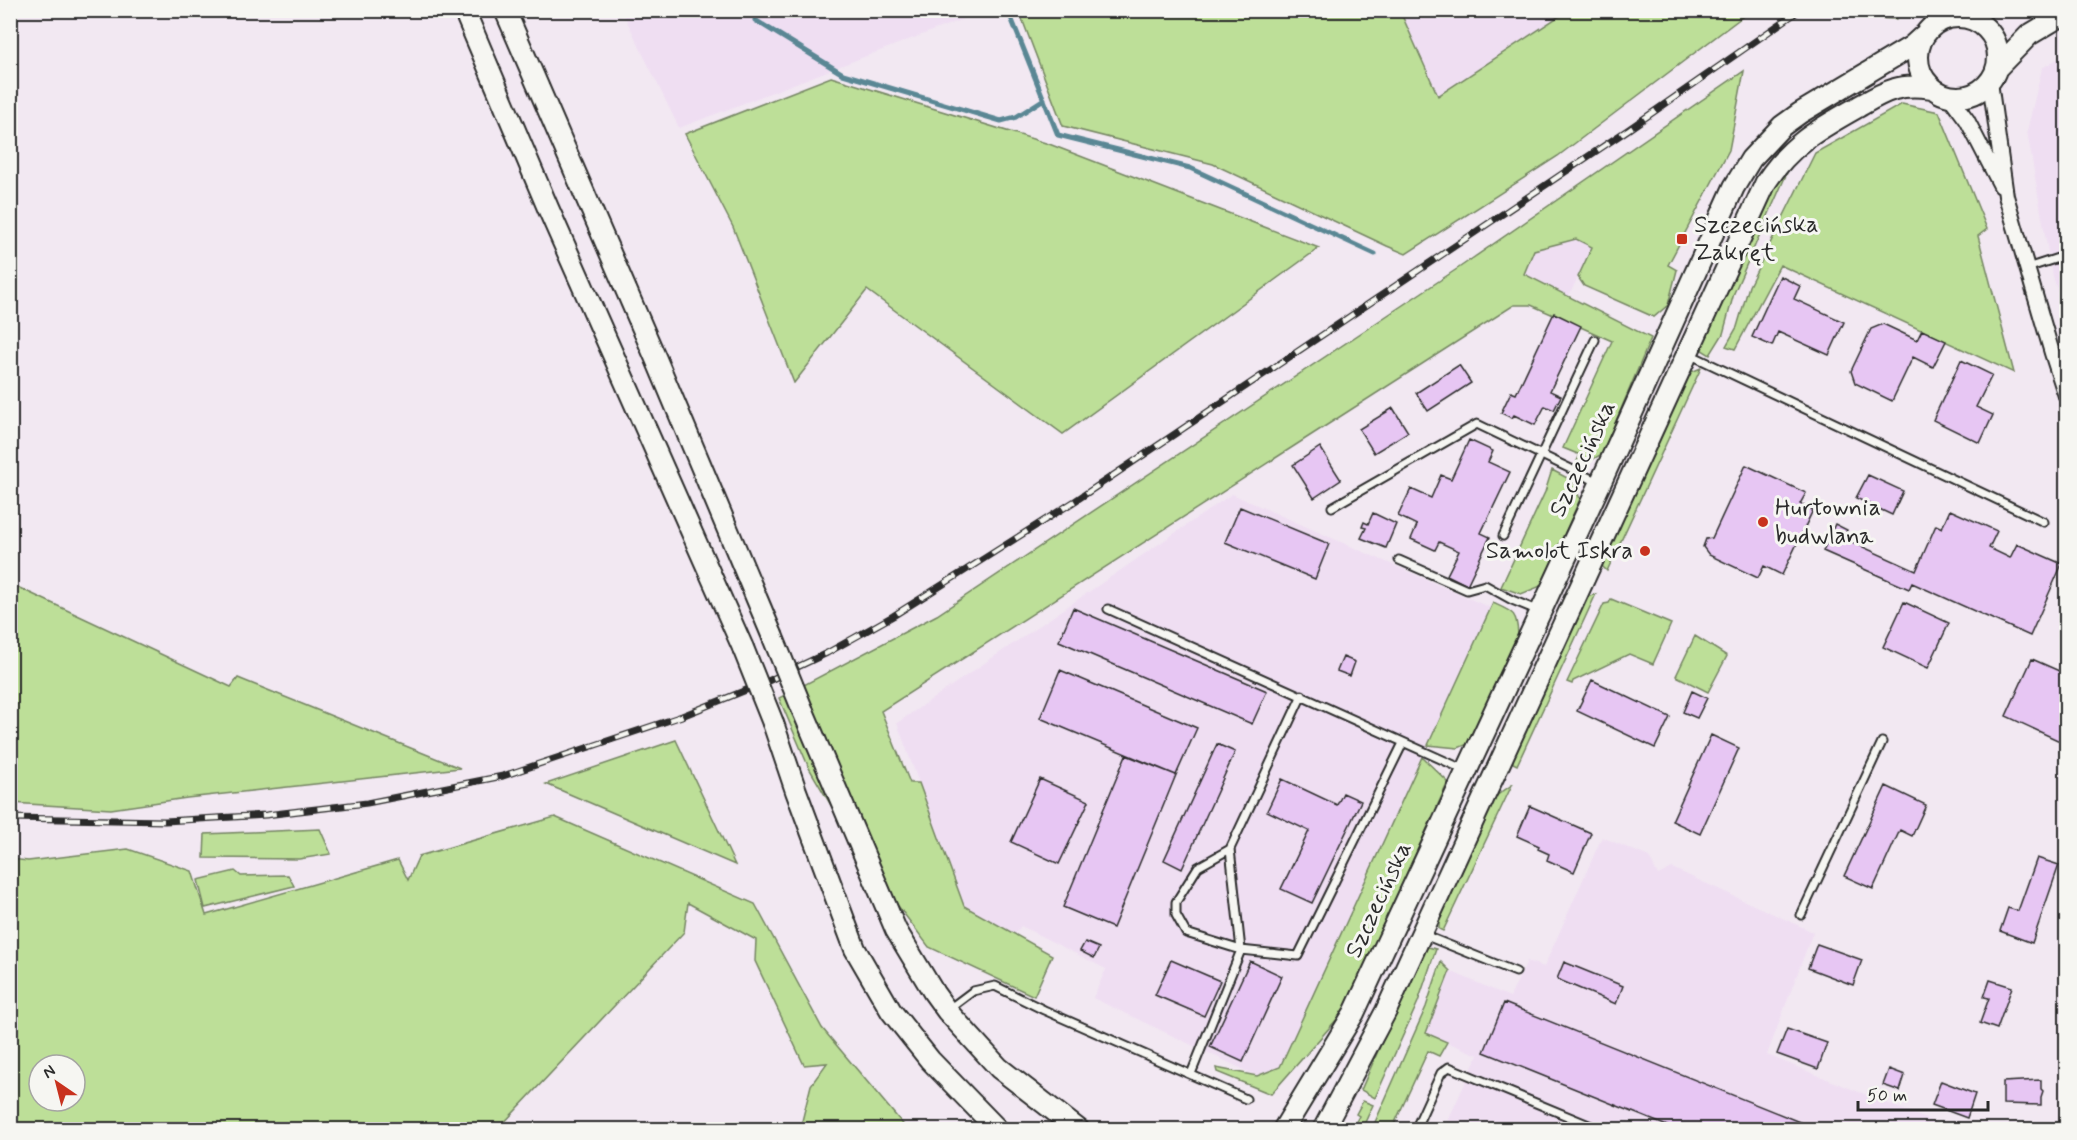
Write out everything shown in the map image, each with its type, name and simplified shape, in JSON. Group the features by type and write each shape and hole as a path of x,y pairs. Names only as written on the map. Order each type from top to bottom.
{"main road":[{"path":"464,10 548,208 742,648 773,723 855,949 891,1011 930,1060 998,1130"},
{"path":"505,10 656,359 896,930 947,1011 999,1068 1079,1130"},
{"path":"1993,10 1966,17 1946,18 1929,28 1923,36 1919,45 1918,63 1925,81 1940,93 1950,97 1972,95 2029,35 2067,13"},
{"path":"1966,17 1990,32 1998,50 1993,75"},
{"name":"Szczecińska","path":"1282,1130 1335,1047 1354,1012 1600,484 1734,187 1751,159 1782,126 1912,46 1923,36"},
{"name":"Szczecińska","path":"1323,1130 1386,1011 1766,182 1787,155 1803,140 1881,94 1911,86 1932,87"}],"street":[{"path":"1993,75 2006,196 2052,353 2067,396"},
{"path":"1950,97 1966,120 2006,196"},
{"path":"2052,353 2067,374"}],"lane":[{"path":"2027,268 2061,258"},
{"path":"1503,536 1595,340"},
{"path":"1686,353 2044,522"},
{"path":"1332,507 1477,424 1600,484"},
{"path":"1399,560 1467,590 1485,585 1512,600 1540,611"},
{"path":"1108,609 1467,771"},
{"path":"1191,1074 1241,950 1230,849 1302,695"},
{"path":"1801,915 1882,742"},
{"path":"1230,849 1198,867 1176,902 1176,915 1186,933 1241,950 1298,956 1403,743"},
{"path":"1421,933 1516,972"},
{"path":"947,1011 973,991 995,986 1246,1099"},
{"path":"1415,1130 1441,1073 1449,1067 1601,1130"}],"shaded area":[{"path":"959,10 963,19 679,128 622,11"},
{"path":"1400,11 1567,11 1438,96"},
{"path":"2066,54 2066,321 2051,269 2027,131 2042,68"},
{"path":"1576,239 1592,247 1569,296 1524,274 1534,250"},
{"path":"1232,494 1491,608 1280,1067 1257,1076 1093,998 1106,969 1021,926 1015,934 964,906 897,723"},
{"path":"1602,837 1649,857 1658,875 1672,868 1813,932 1767,1055 1951,1129 1444,1129 1478,1055 1425,1033 1450,971 1510,997 1527,961 1544,967"}],"green space":[{"path":"1019,11 1400,11 1438,96 1567,11 1750,11 1558,156 1406,254 1213,164 1063,126"},
{"path":"1863,11 1903,11 1896,19 1875,18"},
{"path":"1744,71 1729,150 1668,265 1677,270 1668,305 1654,317 1584,286 1578,277 1592,247 1576,239 1534,250 1524,274 1651,338 1602,454 1588,462 1577,461 1580,455 1563,448 1612,341 1531,305 1514,305 881,711 910,783 919,783 964,906 1052,955 1034,996 929,947 877,878 845,829 809,768 779,698 937,615 1460,267"},
{"path":"831,77 1049,144 1319,248 1063,434 867,290 794,383 733,227 685,134"},
{"path":"1902,104 1939,112 1987,229 1978,236 2014,373 1780,265 1735,349 1726,346 1737,327 1749,286 1815,153"},
{"path":"1805,132 1734,293 1723,334 1710,355 1702,350 1699,344 1788,145"},
{"path":"1701,368 1607,571 1602,566 1684,375"},
{"path":"1552,470 1573,481 1580,499 1541,586 1521,594 1501,587 1545,492"},
{"path":"11,584 231,687 238,678 460,768 187,798 111,809 11,803"},
{"path":"1596,594 1517,765 1513,763 1512,753 1584,598"},
{"path":"1611,599 1671,624 1653,664 1629,654 1573,681 1572,684 1567,682 1604,604 1609,603"},
{"path":"1493,603 1513,614 1518,635 1468,744 1458,748 1428,745"},
{"path":"1695,636 1727,656 1708,692 1676,676"},
{"path":"676,740 735,865 546,784"},
{"path":"1422,757 1448,782 1345,1010 1271,1094 1217,1072 1216,1068 1257,1076 1280,1067"},
{"path":"1512,785 1443,931 1439,929 1439,917 1496,796"},
{"path":"555,817 755,904 822,1028 907,1129 800,1129 811,1085 827,1063 804,1065 755,961 756,940 688,903 684,932 498,1129 11,1129 11,859 28,861 128,849 192,871 206,915 398,860 408,880 419,856"},
{"path":"320,829 331,854 299,859 204,858 205,834"},
{"path":"235,871 241,876 288,875 294,886 205,908 198,880"},
{"path":"1428,947 1436,949 1418,1002 1375,1098 1361,1090 1422,950"},
{"path":"1441,962 1450,971 1426,1033 1447,1042 1439,1056 1428,1051 1392,1129 1372,1129 1426,1007"},
{"path":"1363,1101 1373,1105 1362,1129 1352,1129 1359,1116 1356,1114"}],"building":[{"path":"1780,276 1800,286 1794,299 1844,322 1829,355 1778,332 1772,346 1752,337"},
{"path":"1554,313 1581,326 1550,391 1561,396 1554,410 1545,406 1535,425 1514,415 1512,418 1501,413 1511,392 1516,394"},
{"path":"1883,324 1917,340 1922,330 1946,341 1933,367 1913,357 1892,401 1855,383 1851,371 1871,329"},
{"path":"1961,360 1992,375 1976,407 1993,415 1980,443 1933,420"},
{"path":"1459,365 1471,383 1428,411 1416,393"},
{"path":"1393,408 1408,432 1374,453 1359,429"},
{"path":"1469,440 1493,451 1488,462 1510,472 1481,533 1490,537 1467,585 1447,575 1459,551 1439,542 1435,550 1411,539 1417,525 1398,516 1411,489 1431,498 1441,475 1451,479"},
{"path":"1320,447 1341,480 1314,498 1293,465"},
{"name":"Hurtownia budwlana","path":"1746,465 1806,493 1800,504 1813,510 1782,575 1764,566 1758,578 1709,555 1703,547 1706,539 1712,538"},
{"path":"1868,475 1903,491 1892,515 1856,498"},
{"path":"1240,507 1329,544 1315,579 1225,542"},
{"path":"1950,510 1997,531 1989,548 2010,558 2017,544 2062,564 2030,636 1912,583 1909,589 1823,551 1835,524 1847,530 1843,538 1916,571 1936,525 1942,528"},
{"path":"1373,513 1396,524 1386,548 1361,538 1366,528 1362,527 1364,522 1368,524"},
{"path":"1904,602 1949,623 1928,668 1883,647"},
{"path":"1073,608 1267,691 1252,724 1059,641"},
{"path":"1343,657 1355,662 1350,676 1337,671"},
{"path":"2032,659 2066,674 2066,738 2064,743 2006,716"},
{"path":"1060,670 1197,728 1176,775 1040,718"},
{"path":"1592,680 1670,717 1655,748 1577,711"},
{"path":"1692,691 1707,698 1697,718 1683,712"},
{"path":"1711,735 1739,748 1700,834 1672,821"},
{"path":"1217,744 1235,752 1182,869 1164,860"},
{"path":"1126,755 1176,775 1113,928 1063,907"},
{"path":"1040,779 1089,801 1059,864 1011,842"},
{"path":"1282,779 1337,805 1343,793 1361,801 1312,903 1281,889 1309,831 1267,811"},
{"path":"1886,786 1926,805 1912,836 1900,830 1873,889 1844,876"},
{"path":"1530,806 1591,833 1574,872 1547,860 1549,854 1538,849 1539,846 1517,836"},
{"path":"2037,858 2059,865 2032,943 2000,931 2008,908 2018,911"},
{"path":"1085,942 1099,948 1094,958 1080,951"},
{"path":"1817,944 1862,960 1853,985 1808,968"},
{"path":"1171,960 1220,981 1204,1016 1155,995"},
{"path":"1250,961 1282,976 1243,1062 1210,1047"},
{"path":"1564,962 1623,986 1616,1004 1557,979"},
{"path":"1990,980 2012,987 1997,1029 1980,1023 1989,998 1984,997"},
{"path":"1504,1003 1802,1123 1800,1130 1677,1130 1484,1052"},
{"path":"1787,1029 1827,1043 1818,1069 1777,1054"},
{"path":"1889,1069 1905,1075 1900,1091 1883,1085"},
{"path":"2041,1080 2043,1091 2041,1105 2003,1104 2003,1082"},
{"path":"1941,1081 1975,1094 1967,1118 1932,1105"}],"waterway":[{"path":"1008,10 1058,135 1190,168 1375,254"},
{"path":"755,20 843,74 1001,121 1016,117 1044,99"}],"railway":[{"path":"10,818 165,821 266,815 367,803 503,776 682,716 766,682 827,653 893,616 1075,501 1629,129 1800,10"}],"place":[{"name":"Szczecińska Zakręt","path":"1682,239"},
{"name":"Hurtownia budwlana","path":"1763,522"},
{"name":"Samolot Iskra","path":"1645,551"}]}
